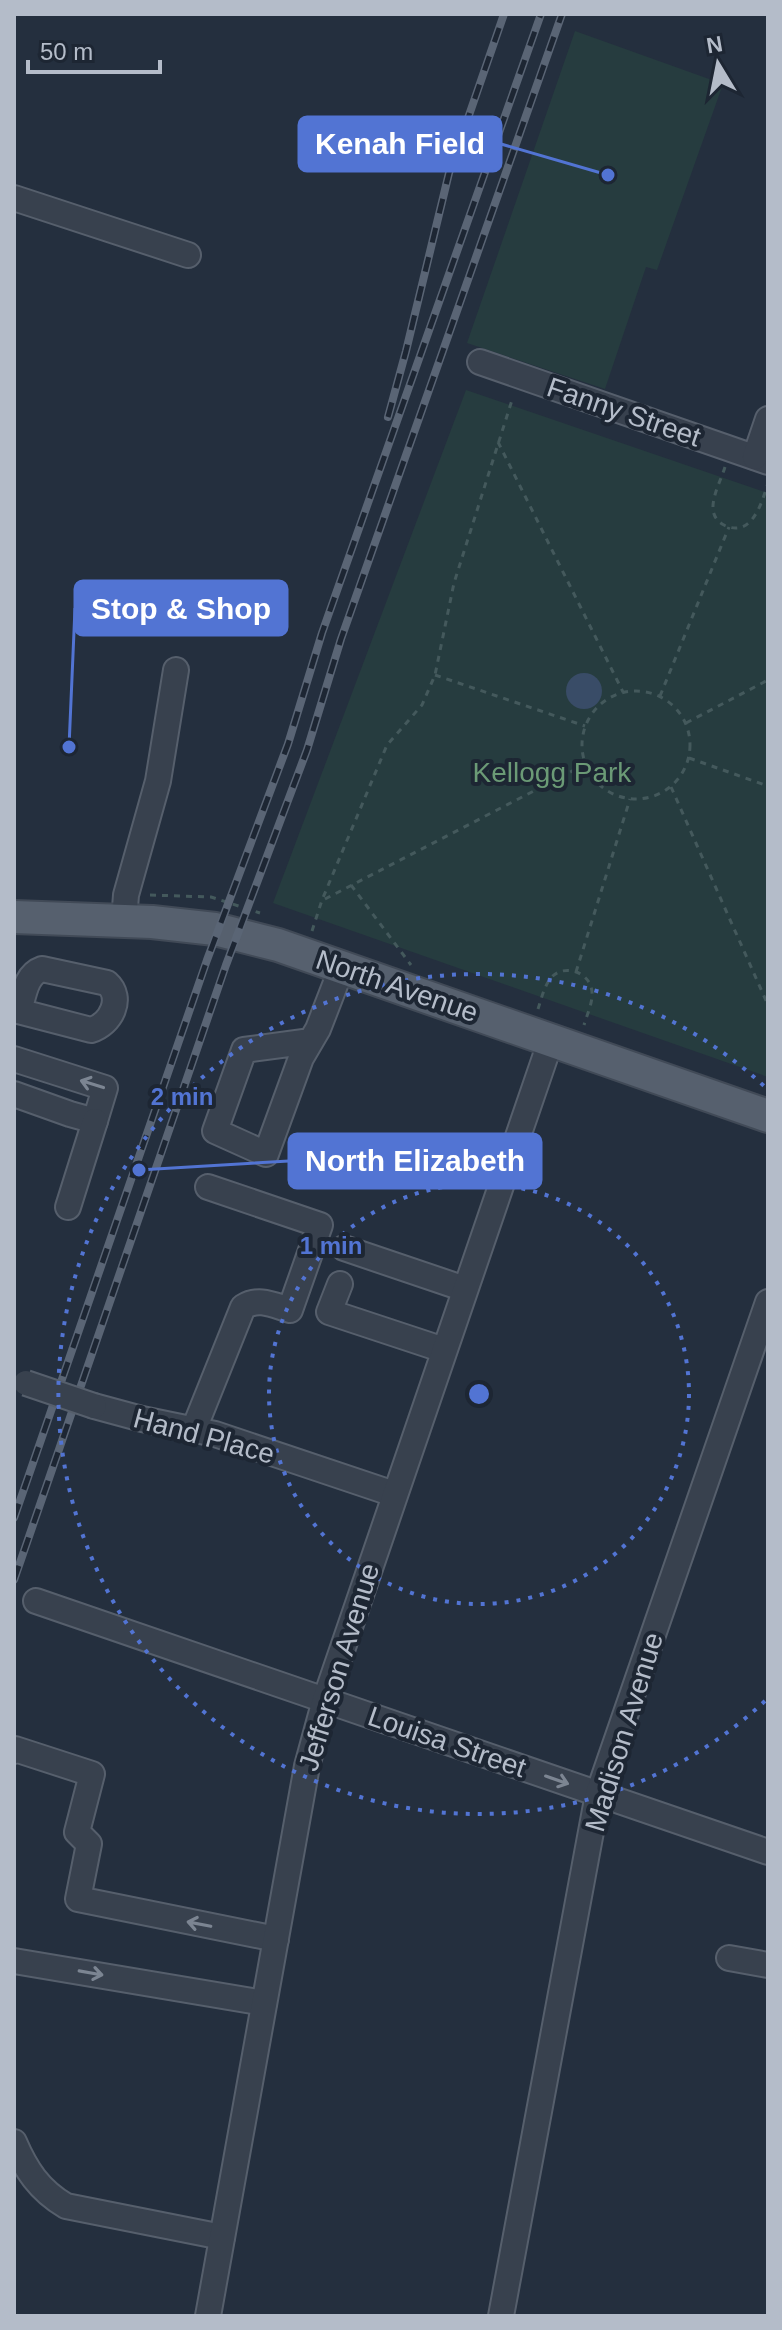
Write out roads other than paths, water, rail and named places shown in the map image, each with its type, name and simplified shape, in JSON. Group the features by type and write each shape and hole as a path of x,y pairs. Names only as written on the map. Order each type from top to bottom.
{"main road":[{"name":"North Avenue","path":"14,917 124,921 215,929 278,945 768,1116"}],"street":[{"path":"14,198 188,255"},
{"name":"Fanny Street","path":"480,362 761,460"},
{"path":"761,460 768,419"},
{"path":"124,921 126,895 158,781 176,670"},
{"path":"311,1041 244,1050 215,1131 266,1154 301,1058 311,1041 318,1029 342,967"},
{"name":"Jefferson Avenue","path":"208,2316 307,1766 325,1700 394,1494 551,1040"},
{"path":"14,1059 105,1088 68,1207"},
{"path":"14,1094 95,1121"},
{"path":"194,1429 243,1307 262,1301 290,1310 320,1225 208,1187"},
{"path":"344,1248 465,1289"},
{"path":"340,1284 329,1312 444,1350"},
{"name":"Madison Avenue","path":"501,2316 598,1794 768,1302"},
{"name":"Hand Place","path":"20,1381 94,1406 194,1429 394,1494"},
{"name":"Louisa Street","path":"36,1601 768,1852"},
{"path":"14,1751 92,1774 77,1832 89,1844 78,1899 276,1939"},
{"path":"729,1958 768,1965"},
{"path":"14,1961 264,2003"},
{"path":"14,2142 37,2184 66,2206 222,2237"}],"water":[{"path":"584,673 597,678 602,691 597,704 584,709 571,704 566,691 571,678"}],"railway":[{"path":"388,417 449,173 504,14"},
{"path":"14,1518 207,960 288,744 322,633 541,14"},
{"path":"14,1580 226,965 307,750 341,639 562,14"}],"place":[{"name":"Kenah Field","path":"608,175"},
{"name":"Stop & Shop","path":"69,747"},
{"name":"North Elizabeth","path":"139,1170"}],"park label":[{"name":"Kellogg Park","path":"552,772"}]}
